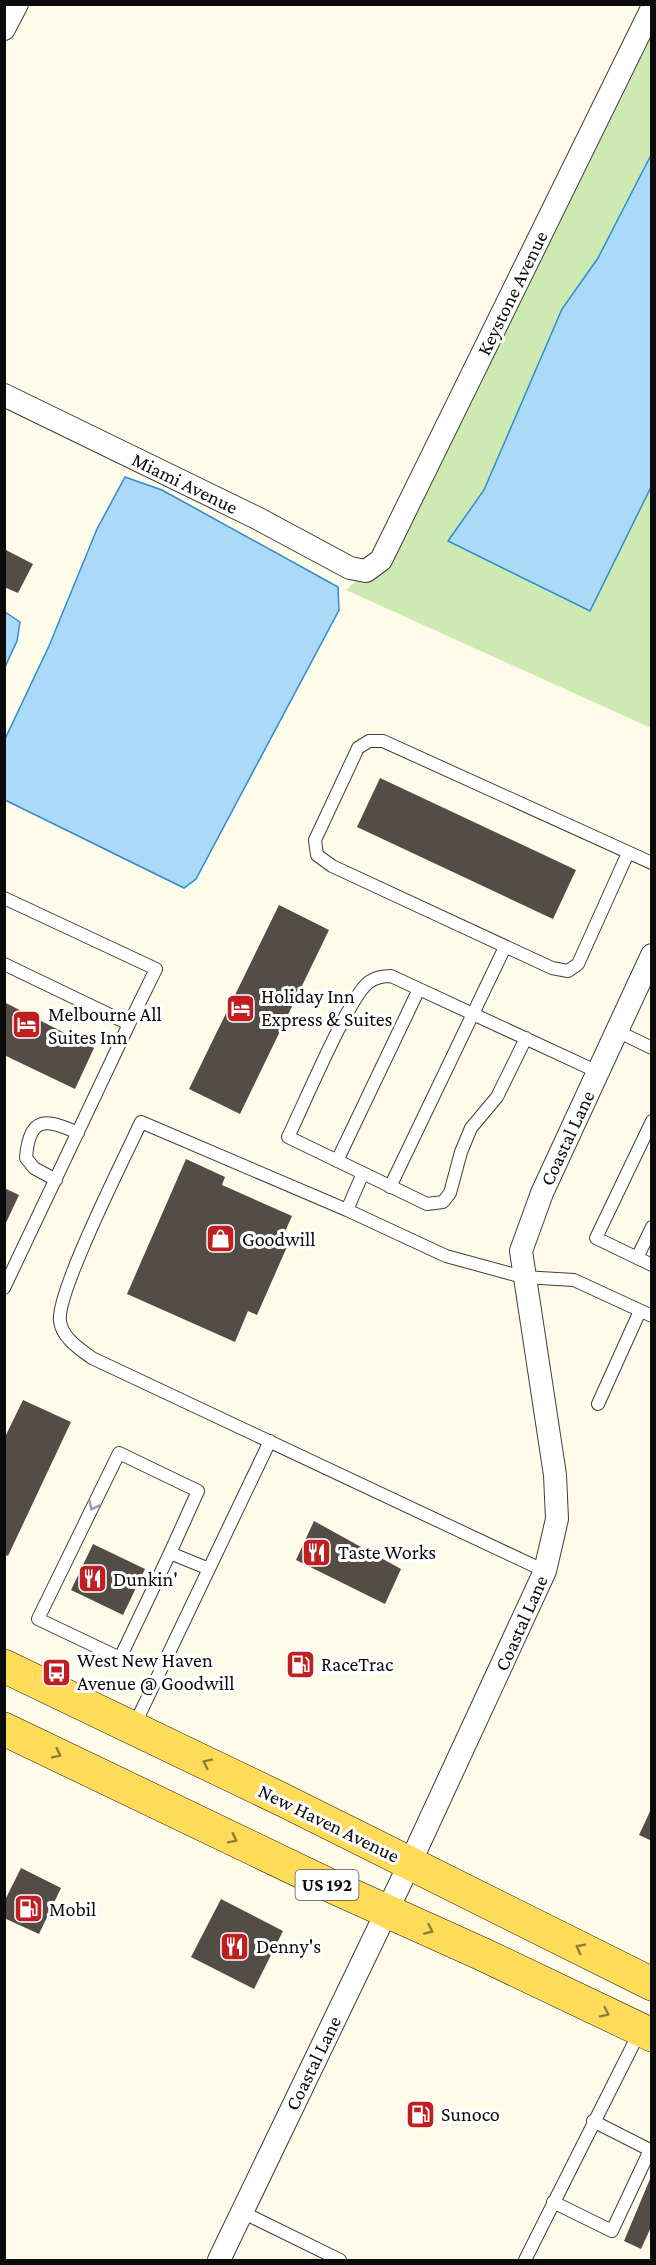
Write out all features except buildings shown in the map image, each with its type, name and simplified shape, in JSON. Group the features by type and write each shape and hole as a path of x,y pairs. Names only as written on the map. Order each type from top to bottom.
{"main road":[{"name":"New Haven Avenue","path":"4,1665 410,1863 651,1984"},
{"name":"US 192","path":"4,1729 646,2032"}],"street":[{"path":"4,30 17,4"},
{"name":"Keystone Avenue","path":"366,571 381,560 651,8"},
{"name":"Miami Avenue","path":"4,395 257,518 350,568 366,571"},
{"name":"Coastal Lane","path":"219,2260 410,1863 545,1571 557,1519 555,1475 523,1277 521,1251 542,1193 651,955"}],"lane":[{"path":"628,853 578,964 568,971 552,968 332,866 317,855 315,840 358,748 369,741 383,741 651,863"},
{"path":"4,898 156,969 4,1288"},
{"path":"390,1186 505,947"},
{"path":"4,964 129,1024"},
{"path":"526,1038 497,1097 471,1128 461,1152 458,1172 450,1193 443,1202 427,1204 288,1137 352,1006 368,982 380,976 391,976 473,1013 526,1038 598,1072"},
{"path":"338,1161 419,989"},
{"path":"617,1031 651,1048"},
{"path":"651,1121 596,1238 651,1265"},
{"path":"56,1180 34,1168 26,1158 27,1140 34,1128 43,1122 54,1122 78,1133"},
{"path":"545,1571 92,1358 71,1343 60,1322 65,1289 141,1122 347,1210 446,1256 523,1277 574,1280 646,1314 598,1404"},
{"path":"347,1210 363,1173"},
{"path":"637,1258 651,1227"},
{"path":"134,1728 270,1440"},
{"path":"118,1453 198,1491 170,1553 120,1658 38,1619 118,1453"},
{"path":"170,1553 208,1569"},
{"path":"525,2260 592,2121 646,2032"},
{"path":"553,2202 612,2231 650,2150 592,2121"},
{"path":"242,2212 340,2260"}],"green space":[{"path":"651,9 651,155 598,258 562,309 484,490 448,541 590,610 651,487 651,728 346,590 377,562"}],"water":[{"path":"651,155 651,487 590,611 448,541 484,490 562,309 598,258"},
{"path":"125,477 162,490 338,587 339,610 196,879 184,888 5,800 5,739 49,646 97,529"},
{"path":"5,612 20,622 17,641 5,667"}],"place":[{"name":"Holiday Inn Express & Suites","path":"240,1008"},
{"name":"Melbourne All Suites Inn","path":"27,1025"},
{"name":"Goodwill","path":"221,1239"},
{"name":"Taste Works","path":"317,1552"},
{"name":"Dunkin'","path":"92,1579"},
{"name":"RaceTrac","path":"300,1664"},
{"name":"West New Haven Avenue @ Goodwill","path":"56,1672"},
{"name":"Mobil","path":"28,1909"},
{"name":"Denny's","path":"235,1946"},
{"name":"Sunoco","path":"420,2114"}]}
